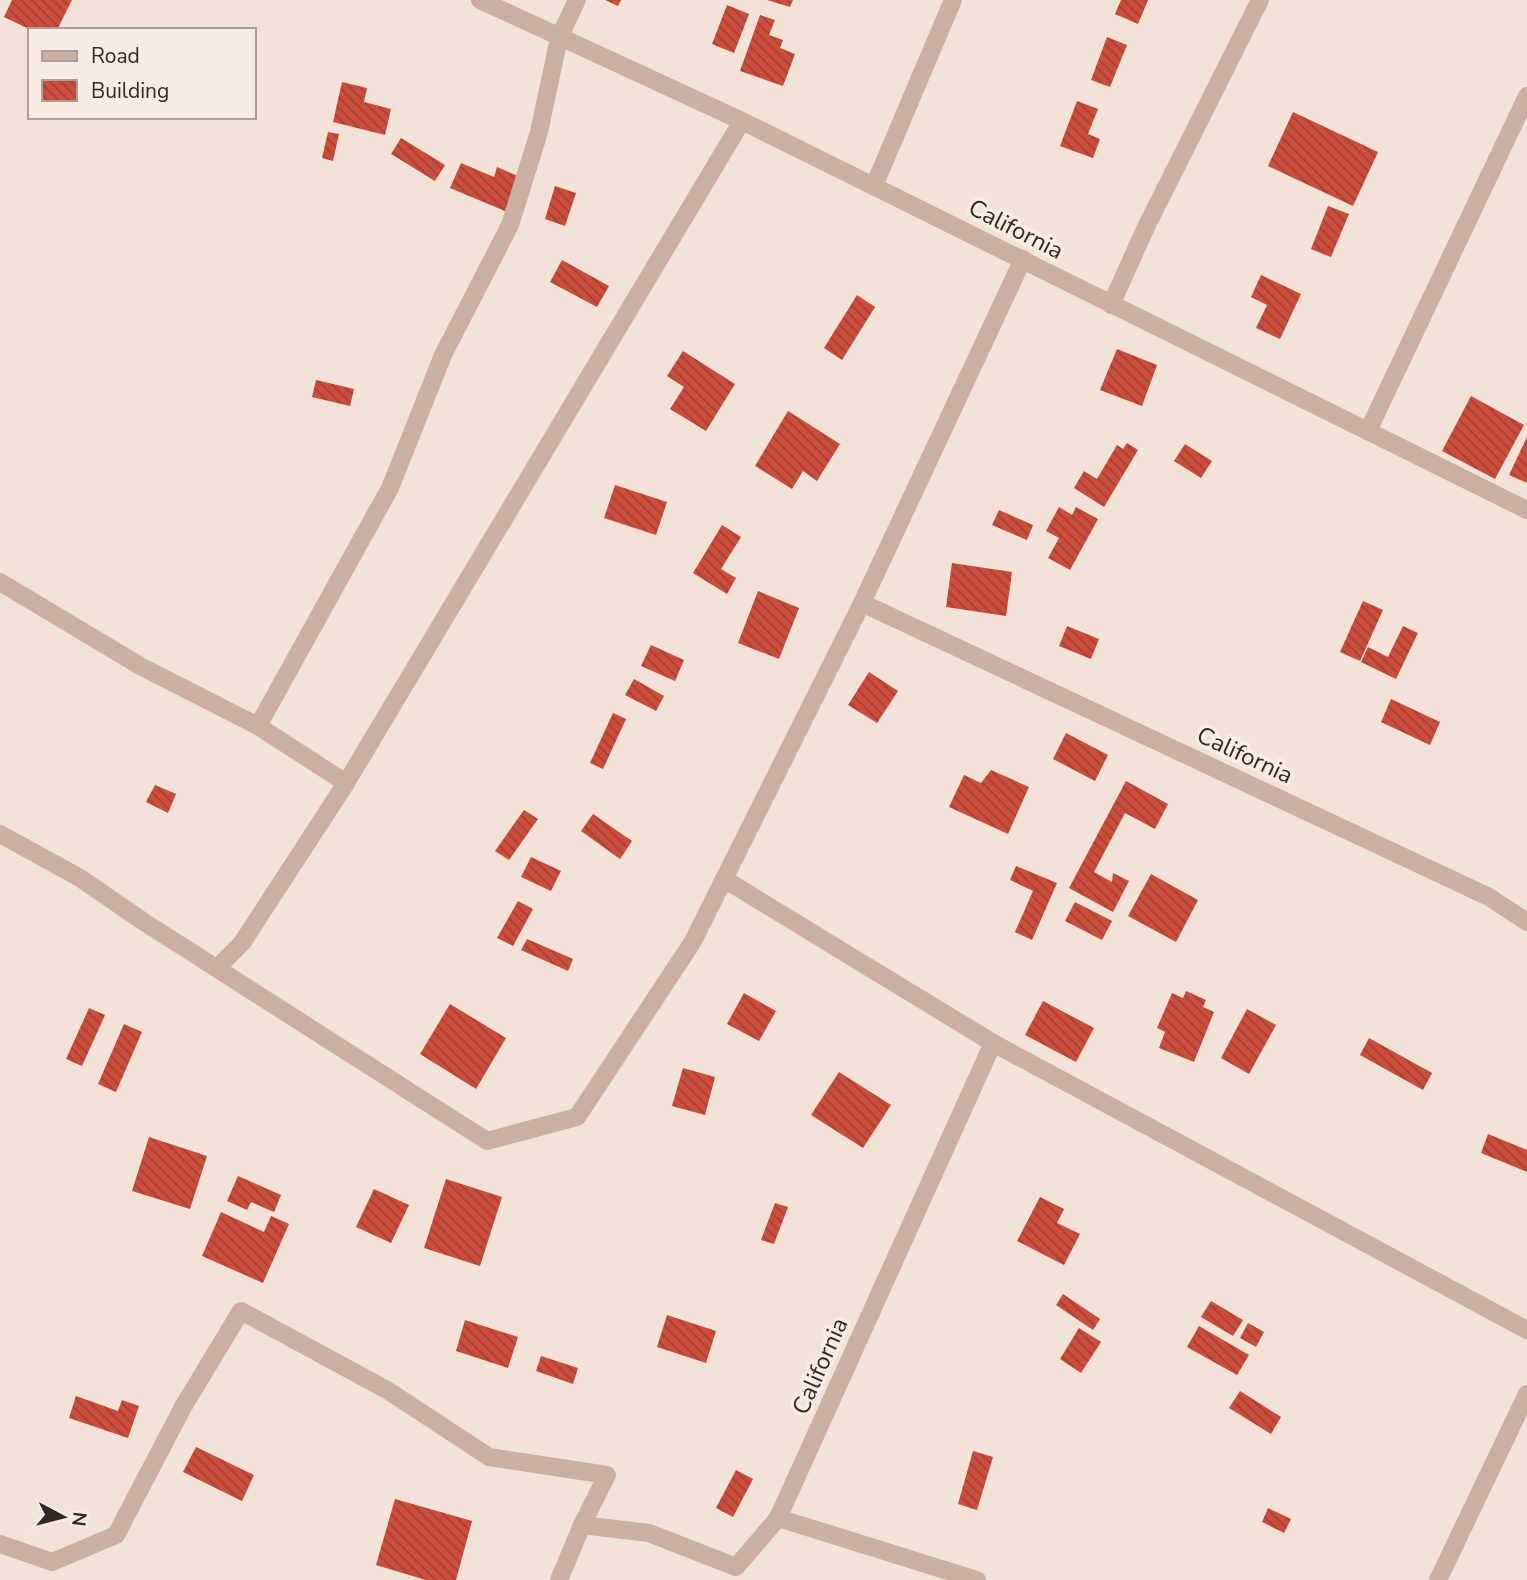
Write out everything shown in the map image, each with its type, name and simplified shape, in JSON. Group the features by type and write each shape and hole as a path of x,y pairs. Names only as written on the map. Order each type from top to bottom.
{"street":[{"name":"California","path":"480,0 742,121 1527,510"},
{"path":"258,726 390,488 443,355 510,225 539,132 559,38 577,0"},
{"path":"874,186 953,0"},
{"path":"1111,305 1146,227 1260,0"},
{"path":"1368,431 1527,96"},
{"path":"217,968 242,943 346,783 742,121"},
{"path":"0,834 80,878 487,1141 577,1117 692,943 862,603 1023,259"},
{"path":"0,582 142,667 258,726 346,783"},
{"name":"California","path":"862,603 1489,897 1527,922"},
{"path":"724,879 993,1043 1527,1330"},
{"name":"California","path":"582,1525 649,1533 736,1567 778,1518 993,1043"},
{"path":"0,1544 52,1562 116,1535 183,1408 241,1311 387,1390 489,1457 607,1475 559,1580"},
{"path":"1438,1580 1527,1394"},
{"path":"778,1518 977,1580"}],"building":[{"path":"12,0 72,0 58,28 28,29 4,17"},
{"path":"605,0 621,0 618,6"},
{"path":"767,0 793,0 790,7"},
{"path":"1121,0 1148,0 1138,24 1115,14"},
{"path":"727,5 749,14 734,53 712,44"},
{"path":"760,15 775,20 769,35 783,40 780,48 795,54 783,86 740,71"},
{"path":"1107,37 1127,45 1110,87 1091,80"},
{"path":"342,82 367,88 364,102 391,109 385,135 333,122"},
{"path":"1077,101 1098,109 1088,134 1100,139 1093,158 1060,146"},
{"path":"1293,112 1378,152 1353,206 1268,166"},
{"path":"328,132 339,134 333,161 322,158"},
{"path":"401,138 445,165 435,181 391,154"},
{"path":"461,163 494,177 497,167 520,177 505,211 450,188"},
{"path":"555,186 576,193 565,226 545,219"},
{"path":"1328,206 1349,214 1331,257 1311,249"},
{"path":"562,260 609,286 597,307 550,282"},
{"path":"1261,275 1301,294 1280,339 1256,328 1267,305 1251,297"},
{"path":"857,295 875,307 842,360 824,348"},
{"path":"1117,349 1157,365 1142,406 1100,390"},
{"path":"683,351 735,384 706,431 670,409 684,387 667,376"},
{"path":"316,380 354,389 350,406 312,397"},
{"path":"1471,396 1524,425 1495,479 1442,451"},
{"path":"788,411 840,444 817,481 803,471 792,489 755,466"},
{"path":"1527,437 1527,483 1509,475"},
{"path":"1127,443 1138,450 1104,507 1074,488 1084,471 1097,479 1117,445 1123,449"},
{"path":"1185,444 1212,461 1201,478 1174,461"},
{"path":"615,485 667,502 656,535 604,518"},
{"path":"1059,507 1072,515 1076,507 1098,519 1070,570 1048,558 1059,538 1046,531"},
{"path":"999,510 1033,525 1027,540 992,525"},
{"path":"722,525 741,537 721,569 736,578 727,594 693,573"},
{"path":"952,563 1012,572 1006,616 946,607"},
{"path":"758,591 799,608 779,659 738,643"},
{"path":"1363,601 1383,610 1360,661 1340,652"},
{"path":"1067,626 1099,639 1091,659 1059,646"},
{"path":"1403,626 1418,633 1396,679 1361,662 1368,647 1388,657"},
{"path":"651,645 684,660 675,681 641,666"},
{"path":"869,672 898,691 877,723 848,705"},
{"path":"634,679 664,696 656,711 625,695"},
{"path":"1391,699 1440,722 1430,745 1381,722"},
{"path":"613,713 626,719 603,769 590,763"},
{"path":"1066,733 1108,755 1095,781 1053,759"},
{"path":"991,770 1029,787 1008,834 949,807 964,775 981,783"},
{"path":"1126,781 1168,804 1155,829 1125,813 1094,872 1112,882 1113,873 1129,881 1113,912 1069,888"},
{"path":"155,785 176,794 168,813 146,802"},
{"path":"524,810 538,819 509,860 495,851"},
{"path":"593,814 632,841 620,859 581,831"},
{"path":"531,857 561,871 551,891 521,877"},
{"path":"1016,866 1057,883 1032,940 1015,932 1033,891 1010,880"},
{"path":"1151,874 1198,900 1176,942 1128,916"},
{"path":"518,901 533,909 513,946 497,938"},
{"path":"1075,902 1112,921 1102,940 1065,921"},
{"path":"527,939 573,959 568,971 521,950"},
{"path":"1186,991 1206,1000 1203,1007 1214,1012 1194,1062 1159,1048 1165,1032 1157,1028 1172,993 1183,998"},
{"path":"744,993 776,1011 759,1041 727,1024"},
{"path":"1043,1001 1094,1028 1076,1062 1025,1035"},
{"path":"450,1004 506,1038 476,1089 420,1054"},
{"path":"89,1008 105,1015 82,1066 66,1059"},
{"path":"1247,1009 1276,1025 1249,1074 1221,1058"},
{"path":"124,1024 142,1032 116,1092 98,1084"},
{"path":"1369,1038 1432,1073 1423,1090 1360,1055"},
{"path":"683,1068 715,1077 705,1115 672,1106"},
{"path":"839,1072 891,1105 863,1148 811,1115"},
{"path":"1488,1134 1527,1150 1527,1172 1481,1153"},
{"path":"149,1137 207,1156 190,1209 132,1191"},
{"path":"238,1176 281,1195 274,1212 251,1202 247,1210 227,1201"},
{"path":"446,1179 502,1197 480,1266 424,1248"},
{"path":"374,1189 409,1205 391,1243 356,1227"},
{"path":"1040,1197 1064,1209 1057,1223 1080,1234 1064,1265 1017,1241"},
{"path":"775,1203 788,1207 774,1244 761,1240"},
{"path":"221,1212 264,1232 271,1216 289,1224 263,1283 202,1256"},
{"path":"1063,1294 1100,1319 1093,1330 1056,1305"},
{"path":"1211,1301 1243,1320 1233,1336 1201,1317"},
{"path":"667,1315 716,1331 706,1363 657,1347"},
{"path":"465,1320 518,1337 508,1368 456,1351"},
{"path":"1248,1323 1264,1332 1256,1347 1240,1338"},
{"path":"1199,1326 1249,1355 1237,1375 1187,1347"},
{"path":"1079,1328 1101,1342 1081,1373 1060,1359"},
{"path":"541,1356 578,1368 573,1384 536,1371"},
{"path":"1240,1391 1281,1417 1271,1434 1229,1408"},
{"path":"76,1396 118,1411 122,1400 139,1406 128,1438 69,1418"},
{"path":"196,1447 254,1475 242,1501 183,1472"},
{"path":"973,1451 993,1457 977,1510 958,1504"},
{"path":"736,1470 753,1479 733,1517 716,1508"},
{"path":"395,1499 472,1521 456,1580 426,1580 376,1565"},
{"path":"1268,1508 1291,1519 1284,1533 1262,1522"}]}
